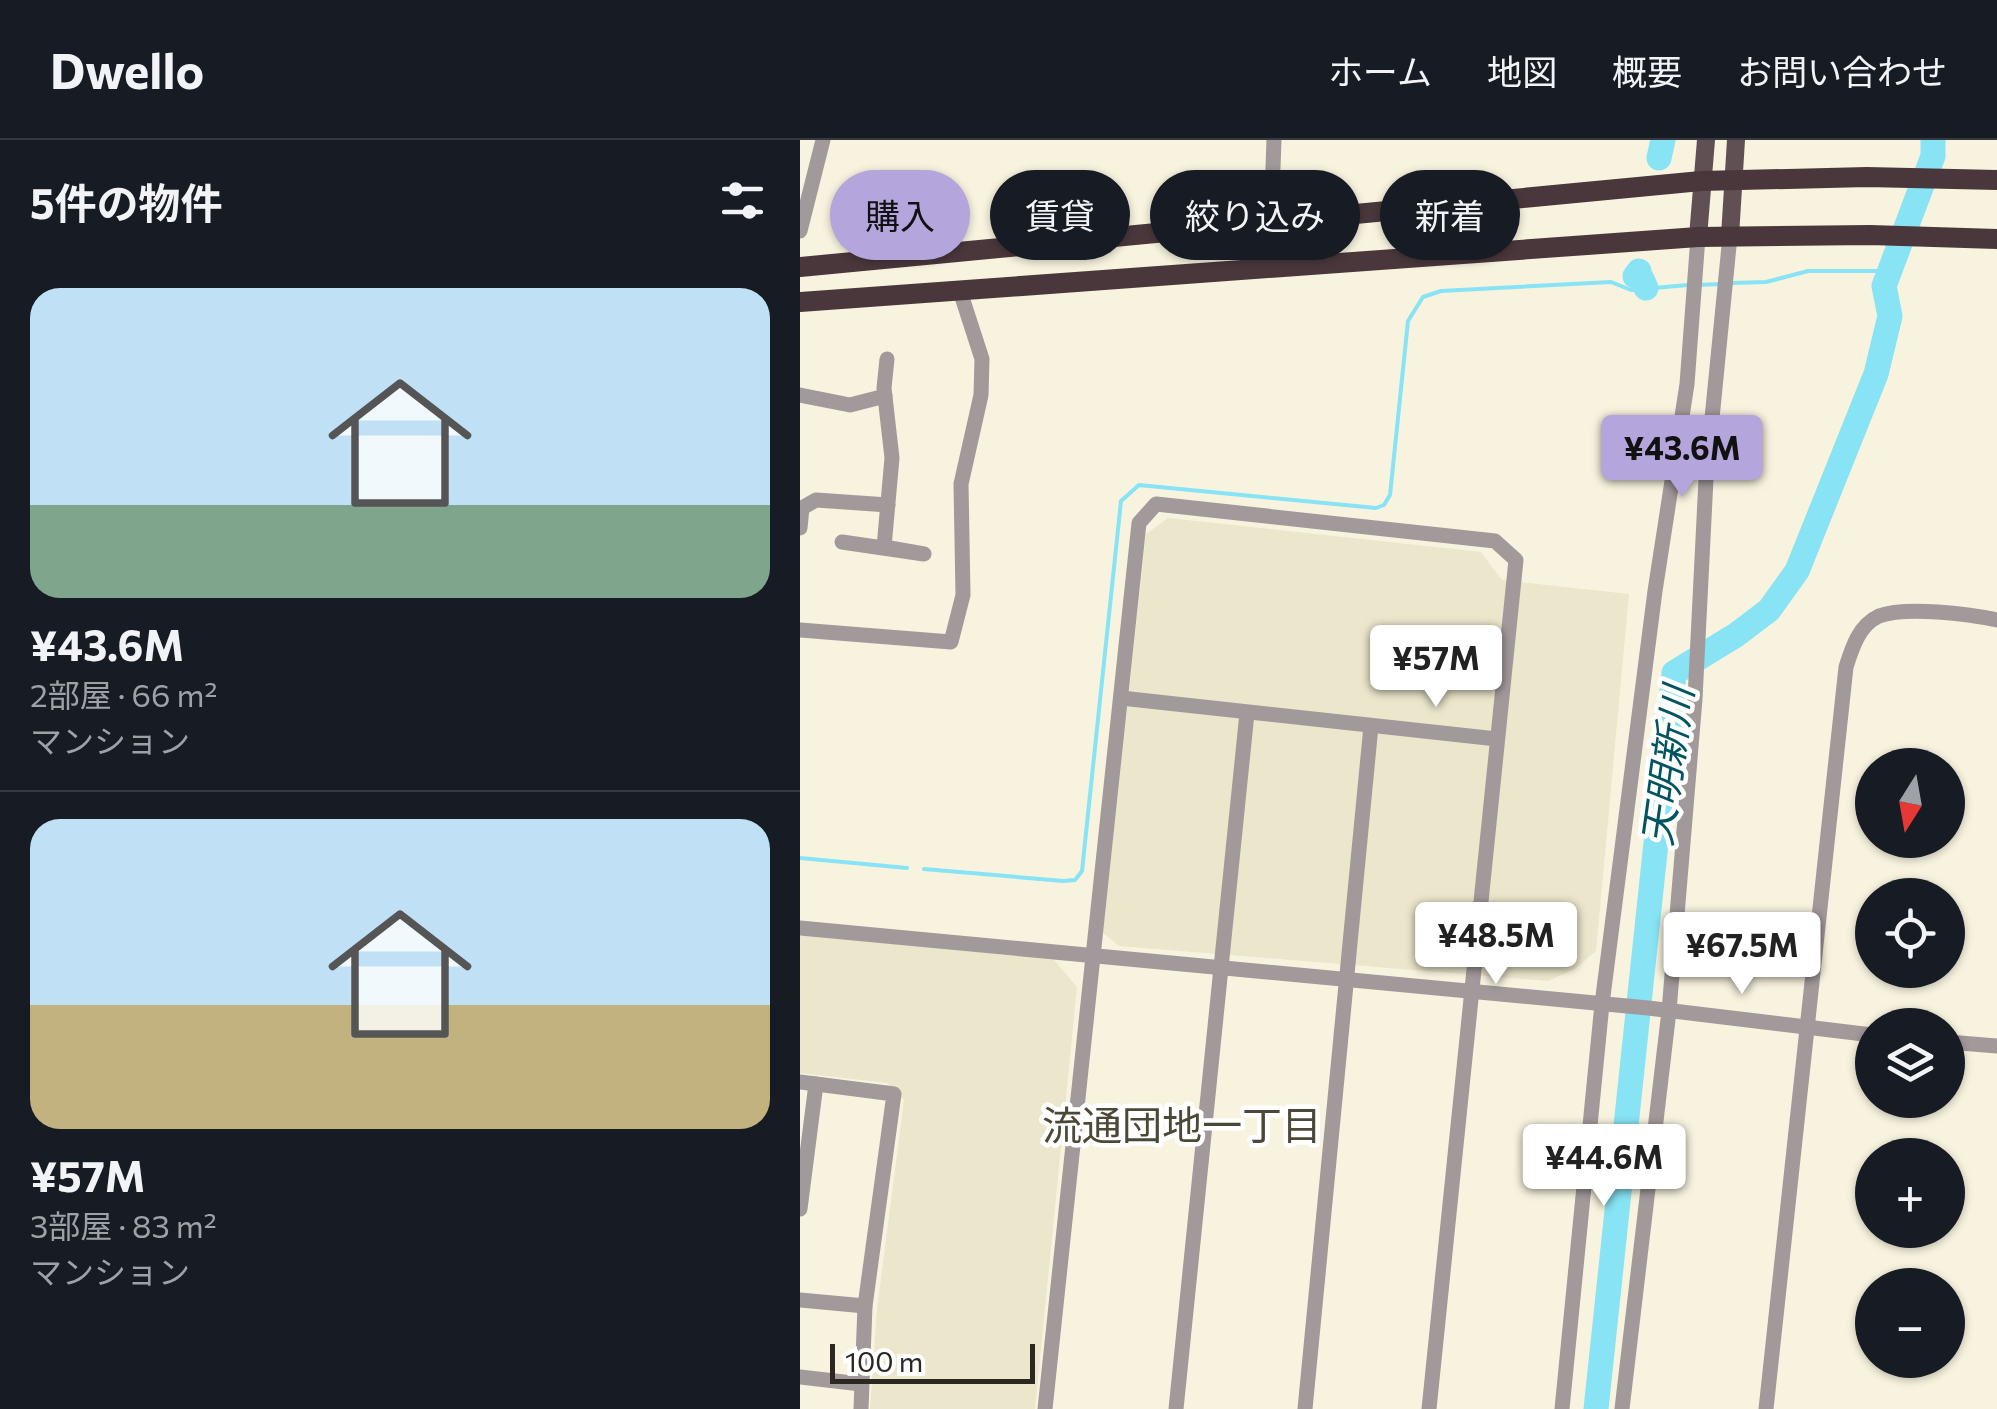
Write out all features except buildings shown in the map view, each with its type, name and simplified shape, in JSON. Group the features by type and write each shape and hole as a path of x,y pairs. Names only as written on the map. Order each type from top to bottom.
{"highway":[{"path":"1360,214 1701,181 1997,180"},
{"path":"800,267 1150,234"},
{"path":"800,302 1730,236 1997,239"}],"main road":[{"path":"1698,238 1706,140"},
{"path":"1730,236 1736,140"}],"street":[{"path":"800,231 823,140"},
{"path":"1273,170 1274,140"},
{"path":"1622,1409 1669,1011 1714,385 1730,236"},
{"path":"1562,1409 1655,591 1687,384 1698,238"},
{"path":"800,630 951,642 964,595 961,484 981,395 982,359 960,290"},
{"path":"842,542 924,554 884,547 892,458 885,396 887,358"},
{"path":"800,395 850,405 885,396"},
{"path":"800,528 802,508 816,500 888,505"},
{"path":"1045,1409 1138,523 1156,504 1495,541 1516,560 1429,1409"},
{"path":"1766,1409 1846,667 1854,639 1877,617 1908,612 1997,620"},
{"path":"1121,698 1497,738"},
{"path":"1176,1409 1247,712"},
{"path":"1305,1409 1371,726"},
{"path":"800,928 1648,1008 1855,1033"},
{"path":"1965,1043 1997,1046"},
{"path":"800,1209 808,1083 894,1094 865,1306 861,1409"},
{"path":"800,1300 865,1306"},
{"path":"800,1376 861,1384"}],"shaded area":[{"path":"1168,518 1481,552 1502,580 1629,594 1596,951 1575,969 1548,981 1119,946 1103,933 1146,534"},
{"path":"800,934 1054,960 1077,987 1035,1409 870,1409 877,1309 904,1100 887,1083 800,1073"}],"waterway":[{"path":"1659,158 1663,140"},
{"name":"天明新川","path":"1596,1409 1674,673 1769,610 1797,571 1876,374 1890,316 1884,286 1933,156 1933,140"},
{"path":"1639,271 1635,276 1642,279 1646,288"},
{"path":"1732,283 1766,282 1808,271 1891,271"},
{"path":"924,869 1063,881 1075,880 1082,871 1121,501 1139,485 1376,508 1384,505 1390,495 1408,321 1423,297 1441,291 1611,282 1631,290 1688,285"},
{"path":"1697,285 1722,284"},
{"path":"800,858 907,868"}],"district":[{"name":"流通団地一丁目","path":"1182,1126"}]}
